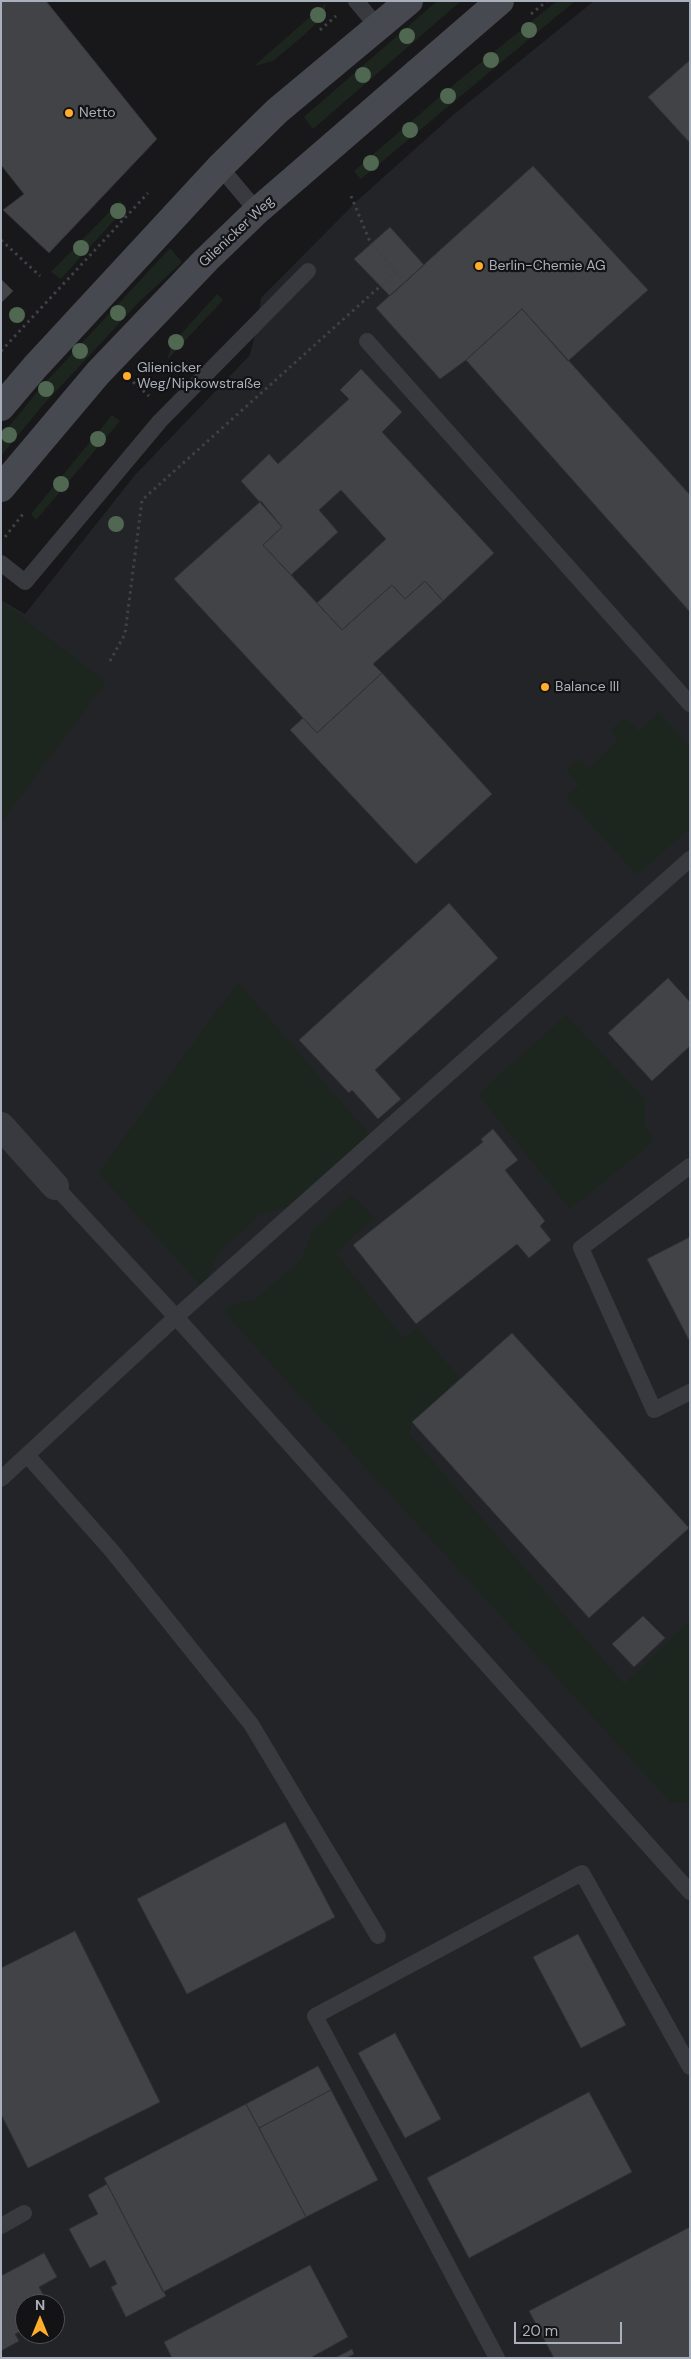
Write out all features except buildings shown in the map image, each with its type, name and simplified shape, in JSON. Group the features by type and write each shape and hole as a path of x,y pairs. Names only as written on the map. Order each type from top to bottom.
{"main road":[{"path":"1,407 220,167 277,111 409,1"},
{"name":"Glienicker Weg","path":"1,488 98,374 206,260 258,211 500,1"}],"street":[{"path":"1,1126 55,1186"}],"lane":[{"path":"356,1 378,28"},
{"path":"220,167 258,211"},
{"path":"1,563 26,582 160,421 308,271"},
{"path":"366,340 690,704"},
{"path":"1,1479 176,1317 690,859"},
{"path":"690,1166 581,1248 654,1410 690,1392"},
{"path":"55,1186 176,1317 690,1892"},
{"path":"27,1455 112,1551 251,1724 378,1936"},
{"path":"497,2358 315,2016 582,1873 690,2067"},
{"path":"1,2226 24,2212"}],"path":[{"path":"525,19 547,1"},
{"path":"351,196 371,244 405,282"},
{"path":"1,240 40,276"},
{"path":"110,661 125,634 142,500 396,272"},
{"path":"129,391 140,378"},
{"path":"131,380 152,399"},
{"path":"1,541 29,507"}],"shaded area":[{"path":"437,1 461,1 313,129 304,117"},
{"path":"557,1 575,1 361,179 354,171 458,81"},
{"path":"594,1 690,1 690,2358 1,2358 1,600 25,614 135,475 250,355 257,327 261,298 358,200 453,115"},
{"path":"326,3 324,16 304,35 273,61 254,66"},
{"path":"120,201 126,207 61,279 51,272"},
{"path":"170,248 182,262 137,304 43,405 1,456 1,436 43,385"},
{"path":"217,294 223,300 167,360 172,344"},
{"path":"112,415 120,421 36,520 31,514"},
{"path":"1,601 106,682 1,823"},
{"path":"658,712 690,746 690,828 637,875 566,797 579,785 566,770 579,759 589,768 618,741 610,730 625,718 639,731"},
{"path":"238,982 369,1134 289,1206 259,1215 217,1255 208,1278 201,1286 98,1173"},
{"path":"566,1015 645,1099 645,1127 654,1141 570,1209 478,1094"},
{"path":"352,1194 374,1218 336,1253 403,1338 417,1328 460,1378 412,1422 409,1433 624,1684 690,1620 690,1802 671,1803 223,1311 229,1306 255,1299 301,1260 312,1231"}],"place":[{"name":"Netto","path":"69,113"},
{"name":"Berlin-Chemie AG","path":"479,266"},
{"name":"Glienicker Weg/Nipkowstraße","path":"127,376"},
{"name":"Balance III","path":"545,687"}]}
